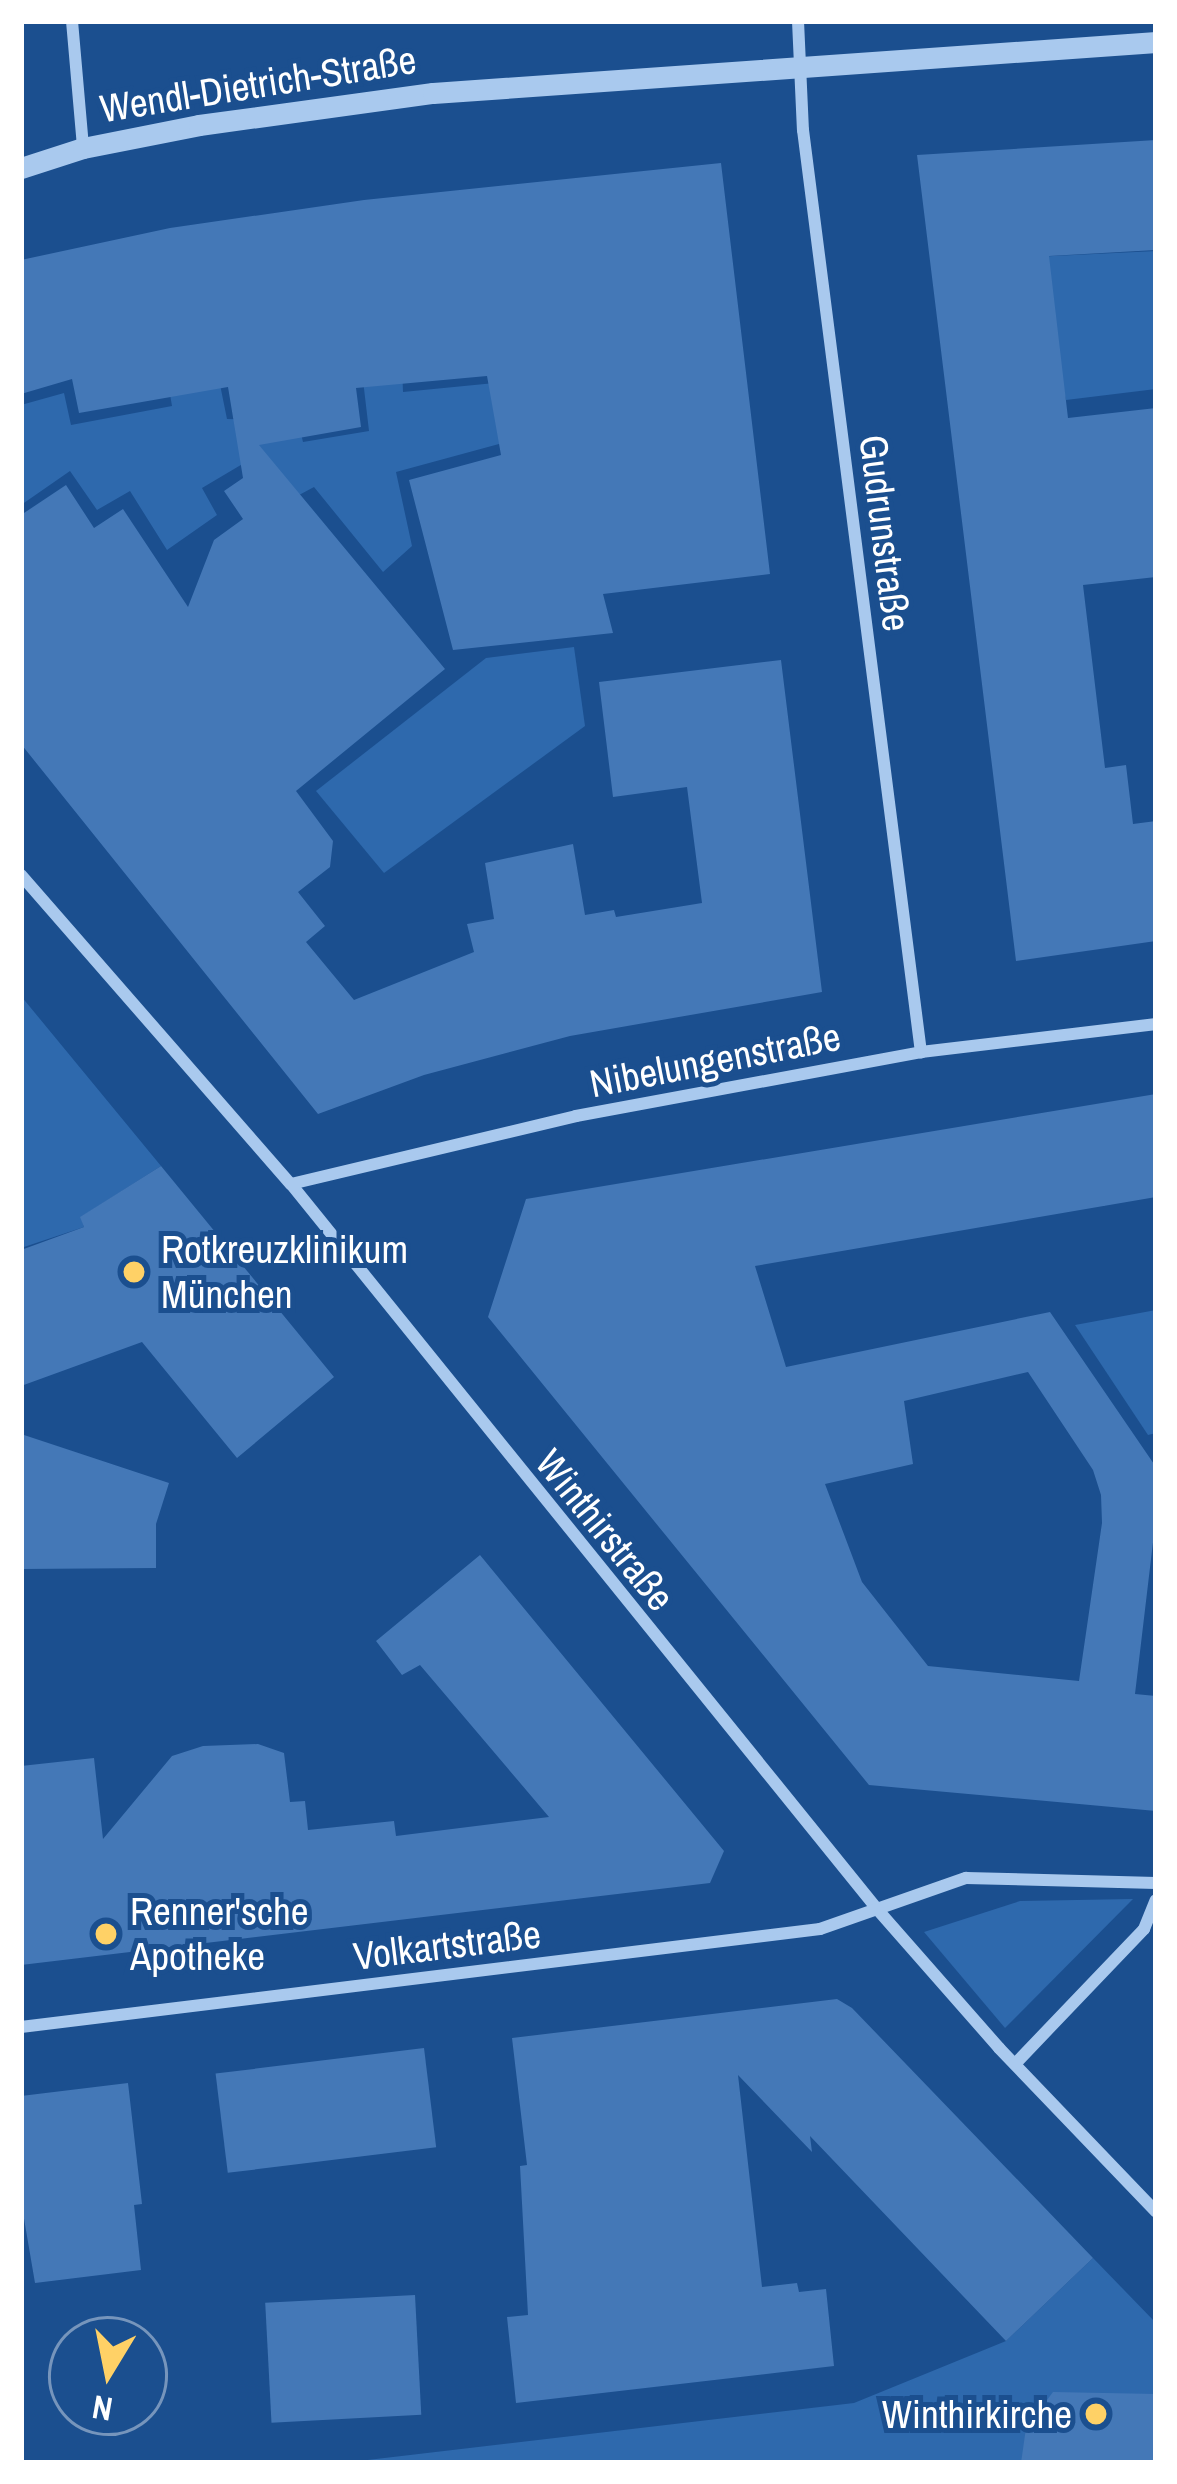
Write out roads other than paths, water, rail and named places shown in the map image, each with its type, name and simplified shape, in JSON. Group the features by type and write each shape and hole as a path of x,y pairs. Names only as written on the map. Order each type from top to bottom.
{"street":[{"path":"72,21 83,148"},
{"name":"Gudrunstraße","path":"798,21 803,130 921,1052"},
{"name":"Wendl-Dietrich-Straße","path":"21,168 83,148 274,112 433,93 1156,42"},
{"name":"Winthirstraße","path":"21,874 291,1184 877,1910 1156,2212"},
{"name":"Nibelungenstraße","path":"291,1184 576,1116 921,1052 1156,1024"},
{"name":"Volkartstraße","path":"21,2027 820,1929 966,1878 1156,1883"},
{"path":"1016,2064 1144,1929 1156,1900"}],"place":[{"name":"Rotkreuzklinikum München","path":"134,1272"},
{"name":"Renner'sche Apotheke","path":"106,1934"},
{"name":"Winthirkirche","path":"1096,2414"}]}
